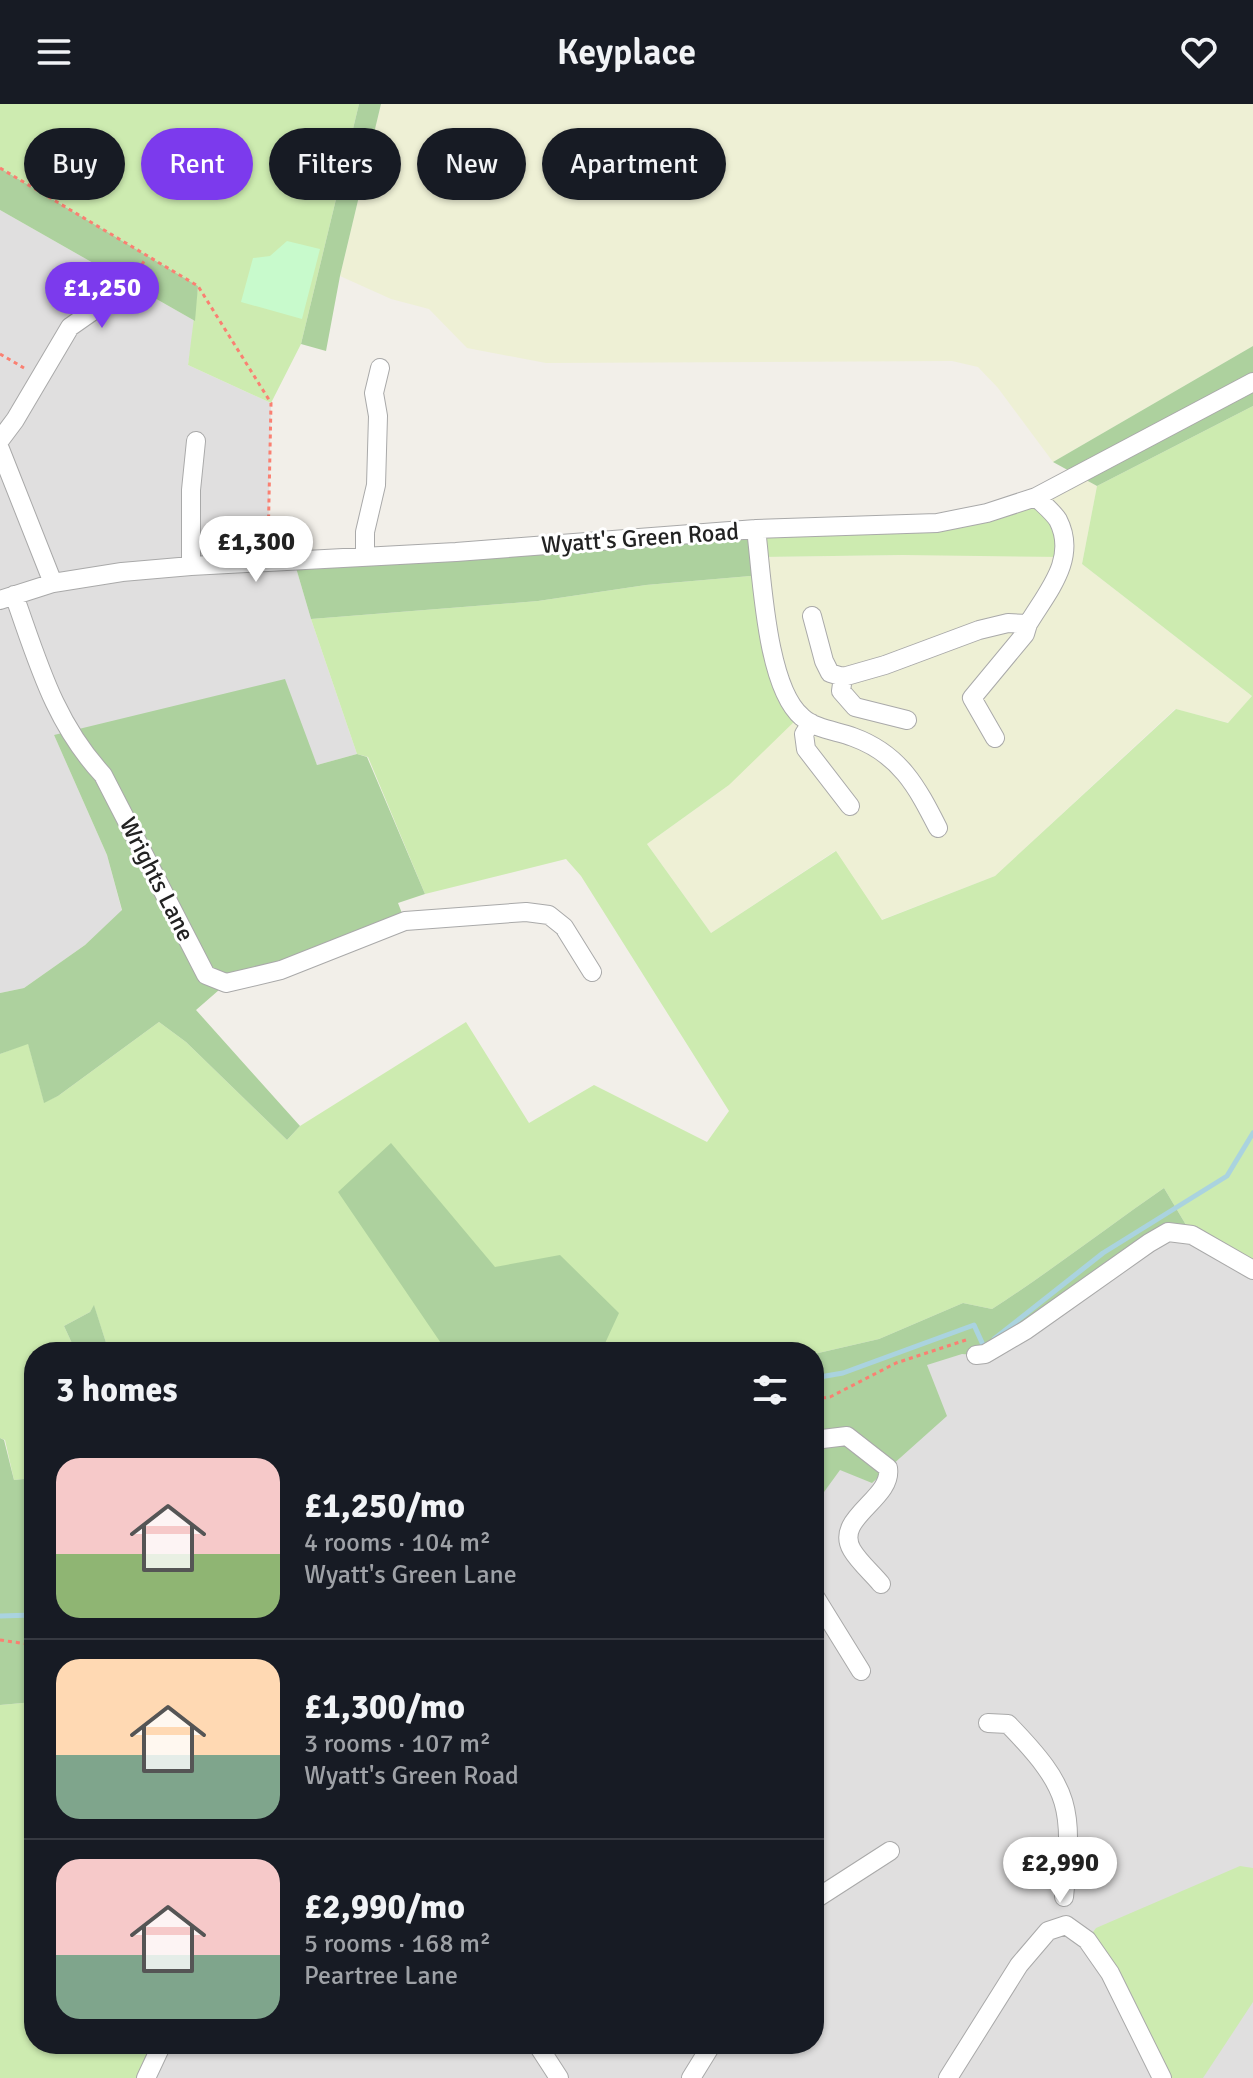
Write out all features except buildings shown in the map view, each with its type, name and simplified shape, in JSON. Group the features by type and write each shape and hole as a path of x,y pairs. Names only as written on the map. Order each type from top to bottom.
{"street":[{"path":"0,440 70,327 110,299"},
{"path":"365,556 365,532 376,485 378,416 374,393 380,368"},
{"name":"Wyatt's Green Road","path":"7,598 53,583 122,572 191,566 756,529 937,523 987,513 1036,497 1253,382"},
{"path":"191,566 191,490 196,441"},
{"path":"0,449 53,583"},
{"path":"995,738 972,698 1025,634 1065,557 1064,539 1057,518 1036,497"},
{"path":"756,529 773,663 790,701 800,716 811,723 871,745 908,774 938,828"},
{"name":"Wrights Lane","path":"7,598 56,710 87,758 103,775 206,975 226,983 281,970 405,921 526,912 549,915 564,927 592,972"},
{"path":"812,616 830,673 843,677 979,630 1008,623 1028,624"},
{"path":"843,677 841,691 855,707 907,720"},
{"path":"811,723 804,734 806,749 850,806"},
{"path":"976,1355 985,1354 1026,1330 1168,1232 1192,1235 1253,1270"},
{"path":"824,1439 847,1436 888,1468 886,1485 852,1524 848,1535 850,1548 881,1584"},
{"path":"824,1611 861,1671"},
{"path":"988,1723 1008,1724 1054,1777 1064,1800 1070,1827 1064,1897 1066,1925"},
{"path":"824,1894 890,1851"},
{"path":"1053,1879 1064,1897"},
{"path":"948,2078 1019,1965 1048,1931 1066,1925"},
{"path":"1066,1925 1087,1940 1110,1973 1162,2078"},
{"path":"146,2078 157,2054"},
{"path":"543,2054 559,2078"},
{"path":"691,2078 706,2054"}],"path":[{"path":"0,168 198,286 271,403 270,563"},
{"path":"110,299 130,284 147,256"},
{"path":"0,354 40,378"},
{"path":"824,1398 896,1363 968,1339 976,1355"},
{"path":"0,1640 24,1644"}],"shaded area":[{"path":"0,210 195,321 188,365 271,403 270,562 294,561 357,754 317,765 306,738 54,735 107,855 122,911 85,945 24,988 0,993"},
{"path":"1168,1232 1253,1270 1253,2078 146,2078 157,2054 824,2054 824,1394"}],"green space":[{"path":"0,104 359,104 353,128 269,128 269,200 336,200 301,344 271,403 188,365 198,286 54,200 125,200 125,128 24,128 24,182 0,168"},
{"path":"359,104 381,104 375,128 353,128"},
{"path":"381,104 1253,104 1253,346 1053,462 998,388 978,367 952,361 546,363 467,348 429,309 391,299 340,276 358,200 401,200 401,128 375,128"},
{"path":"0,168 24,182 24,200 54,200 198,286 195,321 0,210"},
{"path":"336,200 358,200 326,351 301,344"},
{"path":"287,241 320,249 302,319 241,302 253,258 270,256"},
{"path":"1253,346 1253,406 1097,486 1053,462"},
{"path":"1253,406 1253,1269 1192,1235 1164,1188 992,1309 963,1303 879,1339 824,1352 824,1342 106,1342 94,1306 90,1312 64,1326 71,1342 24,1342 24,1479 14,1480 5,1440 0,1438 0,1054 28,1043 44,1102 58,1096 159,1022 186,1042 287,1140 300,1126 466,1022 529,1123 594,1085 707,1142 729,1111 581,876 566,859 425,894 368,757 357,754 311,619 538,601 646,585 762,575 773,663 800,716 729,785 647,844 711,933 836,851 882,920 995,876 1176,709 1228,723 1252,696 1082,564 1097,486"},
{"path":"1078,476 1097,486 1082,564 1252,696 1229,723 1175,709 995,876 881,920 835,851 711,933 647,844 729,785 790,701 759,557 903,555"},
{"path":"1036,497 1057,518 1065,557 759,557 756,529 883,525"},
{"path":"756,529 762,575 646,585 538,601 311,619 294,561"},
{"path":"285,679 317,765 357,754 367,757 425,894 398,903 405,921 227,983 196,1010 300,1126 287,1140 186,1042 159,1022 44,1103 28,1044 0,1054 0,993 24,988 85,945 122,910 107,855 54,735"},
{"path":"391,1143 495,1267 560,1255 619,1313 606,1342 440,1342 338,1192"},
{"path":"1164,1188 1192,1235 1168,1232 976,1355 962,1354 927,1365 947,1416 872,1483 840,1470 824,1492 824,1352 879,1339 963,1303 992,1309"},
{"path":"94,1305 106,1342 71,1342 64,1326 90,1312"},
{"path":"0,1438 4,1440 14,1480 24,1479 24,1703 0,1705"},
{"path":"24,1703 24,2054 157,2054 146,2078 0,2078 0,1705"},
{"path":"1240,1866 1253,1868 1253,2002 1203,2078 1162,2078 1087,1940 1096,1928"}],"waterway":[{"path":"994,1339 1103,1253 1227,1176 1253,1133"},
{"path":"824,1376 843,1373 974,1325 984,1347 986,1345"},
{"path":"0,1616 24,1615"}]}
